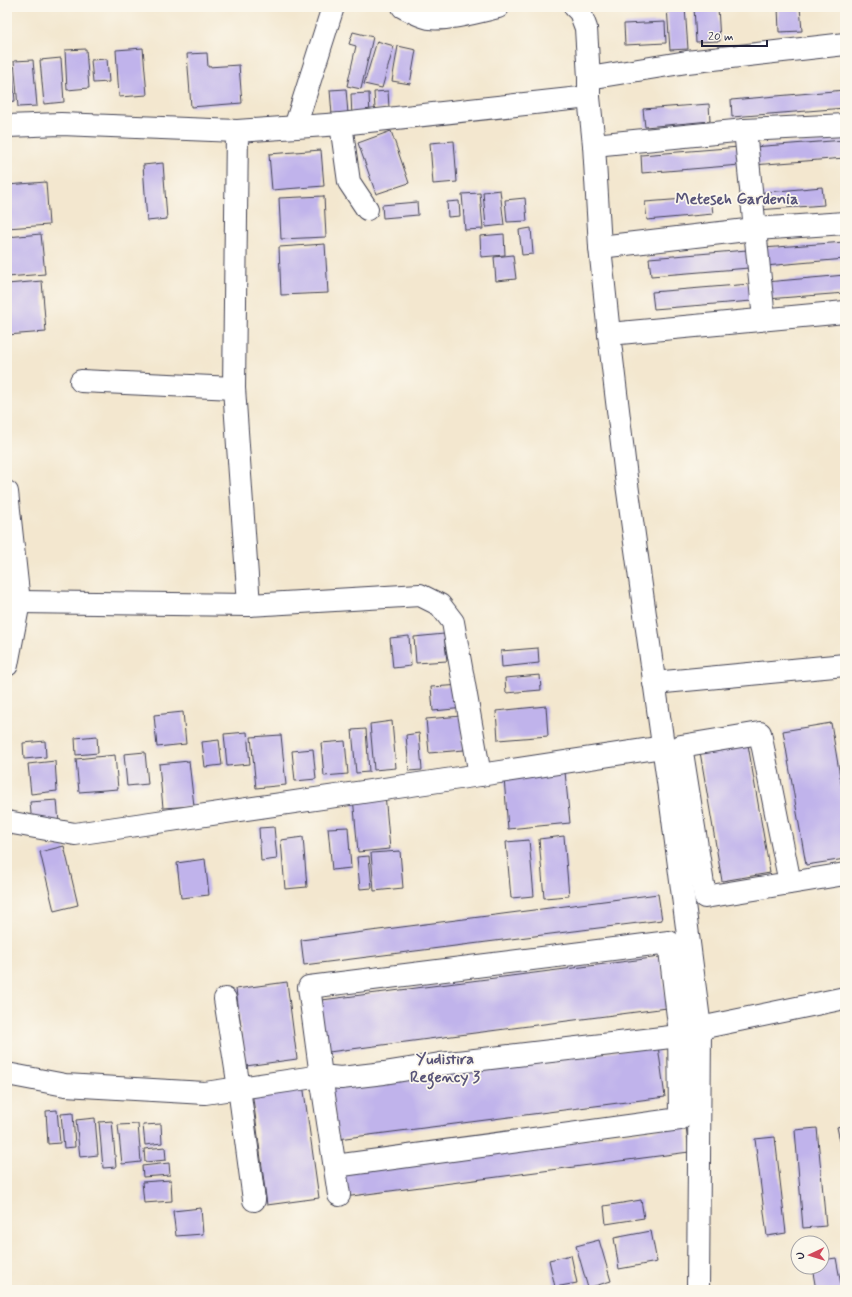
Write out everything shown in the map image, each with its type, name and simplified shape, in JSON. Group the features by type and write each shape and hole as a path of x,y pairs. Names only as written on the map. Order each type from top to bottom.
{"street":[{"path":"294,127 333,7"},
{"path":"402,7 416,14 430,18 450,17 498,7"},
{"path":"575,7 580,12 586,28 600,247 609,334 626,477 700,1028 698,1290"},
{"path":"7,126 61,124 237,131 341,124 589,87 687,62 845,44"},
{"path":"341,124 349,182 367,210"},
{"path":"594,144 745,130 845,125"},
{"path":"745,130 764,319"},
{"path":"237,131 234,388 249,605"},
{"path":"600,247 754,229 845,223"},
{"path":"609,334 845,312"},
{"path":"81,381 234,388"},
{"path":"7,492 19,602 7,664"},
{"path":"19,602 249,605 420,595 440,605 453,622 480,776"},
{"path":"654,683 845,665"},
{"path":"790,883 760,733 681,746 705,897 845,874"},
{"path":"7,822 75,834 480,776 663,747"},
{"path":"335,1166 680,1119 679,1030 668,942 309,987 321,1076 335,1166 340,1195"},
{"path":"7,1074 72,1086 205,1093 321,1076 341,1078 382,1068 440,1064 482,1054 700,1028 845,998"},
{"path":"225,999 254,1200"}],"building":[{"path":"667,7 685,7 688,49 670,50"},
{"path":"694,7 718,7 720,41 696,42"},
{"path":"778,7 800,7 802,31 779,32"},
{"path":"665,22 666,43 625,45 624,24"},
{"path":"353,32 373,37 361,89 347,86 356,46 349,44"},
{"path":"377,41 394,46 382,88 364,84"},
{"path":"398,46 416,50 410,84 392,81"},
{"path":"143,48 147,95 119,97 116,50"},
{"path":"86,49 89,88 67,90 65,50"},
{"path":"207,53 208,67 239,65 242,103 191,107 187,54"},
{"path":"61,58 64,102 44,104 40,60"},
{"path":"107,59 109,82 93,83 91,60"},
{"path":"33,60 37,106 18,107 14,61"},
{"path":"12,68 15,101 7,102 7,69"},
{"path":"346,89 348,114 332,115 330,90"},
{"path":"845,90 845,108 732,117 731,100"},
{"path":"388,91 389,108 375,109 374,92"},
{"path":"369,93 370,118 352,119 351,94"},
{"path":"709,104 710,121 645,127 643,109"},
{"path":"391,131 409,183 376,194 358,143"},
{"path":"845,140 845,158 753,165 752,147"},
{"path":"454,141 457,182 433,184 430,143"},
{"path":"739,147 740,165 642,173 641,155"},
{"path":"321,150 324,186 272,190 269,154"},
{"path":"163,163 167,219 147,221 143,165"},
{"path":"46,182 49,225 7,228 7,185"},
{"path":"822,187 824,205 758,210 756,193"},
{"path":"500,190 504,225 486,227 483,192"},
{"path":"480,193 483,229 465,230 462,194"},
{"path":"324,196 326,237 281,239 279,198"},
{"path":"711,197 713,214 647,220 645,202"},
{"path":"525,198 527,221 507,222 505,200"},
{"path":"459,201 460,216 448,217 447,202"},
{"path":"417,202 418,215 383,218 382,205"},
{"path":"531,228 533,254 522,255 519,230"},
{"path":"41,234 45,274 7,277 7,237"},
{"path":"504,234 505,255 481,257 480,236"},
{"path":"845,242 845,259 765,266 763,248"},
{"path":"325,244 328,293 281,295 279,247"},
{"path":"747,250 749,268 651,276 649,258"},
{"path":"513,255 516,279 496,281 494,257"},
{"path":"845,275 845,293 767,299 766,282"},
{"path":"42,281 46,332 7,335 7,284"},
{"path":"750,284 752,301 654,309 652,292"},
{"path":"444,634 447,661 416,663 414,637"},
{"path":"409,636 411,666 393,668 390,638"},
{"path":"538,648 539,663 502,667 501,651"},
{"path":"540,675 541,690 506,693 505,678"},
{"path":"463,685 465,708 433,711 431,687"},
{"path":"546,706 548,736 498,740 496,711"},
{"path":"183,712 186,744 157,747 154,715"},
{"path":"461,716 464,750 429,753 426,719"},
{"path":"392,721 396,768 374,770 370,724"},
{"path":"831,723 845,806 845,859 806,865 783,731"},
{"path":"366,729 369,772 356,773 352,730"},
{"path":"247,732 250,764 227,766 224,734"},
{"path":"419,733 422,770 409,771 406,735"},
{"path":"281,735 286,785 256,788 251,737"},
{"path":"97,736 98,753 76,755 75,738"},
{"path":"747,739 770,873 722,881 699,746"},
{"path":"219,740 222,765 205,767 202,742"},
{"path":"45,741 46,757 24,759 23,743"},
{"path":"345,741 348,774 324,776 321,743"},
{"path":"313,749 316,779 295,781 292,751"},
{"path":"145,752 148,784 127,786 124,754"},
{"path":"115,755 118,789 79,792 76,759"},
{"path":"55,761 57,791 31,794 28,764"},
{"path":"189,761 194,806 163,808 159,764"},
{"path":"565,772 570,823 508,829 504,778"},
{"path":"385,794 390,849 358,852 353,797"},
{"path":"57,800 59,823 32,825 30,802"},
{"path":"274,827 277,859 261,861 259,828"},
{"path":"348,827 351,868 332,870 328,828"},
{"path":"564,836 569,896 544,898 539,839"},
{"path":"303,837 307,887 285,889 281,840"},
{"path":"529,840 534,896 511,898 506,842"},
{"path":"64,846 78,905 54,911 40,852"},
{"path":"400,851 403,888 374,891 371,853"},
{"path":"369,856 372,888 360,889 357,857"},
{"path":"205,859 209,895 181,898 177,863"},
{"path":"658,894 662,920 304,965 301,940"},
{"path":"660,957 667,1008 321,1053 314,1001"},
{"path":"287,982 297,1059 246,1066 236,989"},
{"path":"658,1046 665,1097 338,1139 331,1088"},
{"path":"303,1084 319,1198 267,1205 252,1091"},
{"path":"57,1110 60,1143 48,1144 46,1111"},
{"path":"73,1113 75,1147 64,1148 61,1114"},
{"path":"95,1118 98,1155 80,1157 76,1120"},
{"path":"112,1121 116,1167 103,1168 99,1122"},
{"path":"138,1124 141,1162 122,1164 118,1125"},
{"path":"161,1124 162,1143 145,1145 143,1125"},
{"path":"845,1125 845,1159 844,1160 837,1127"},
{"path":"686,1126 689,1152 344,1197 340,1171"},
{"path":"817,1128 826,1226 803,1228 795,1130"},
{"path":"775,1137 786,1233 767,1236 755,1139"},
{"path":"165,1147 166,1160 145,1162 144,1149"},
{"path":"169,1163 170,1175 143,1177 142,1166"},
{"path":"171,1180 172,1201 144,1203 142,1182"},
{"path":"641,1200 644,1218 606,1224 604,1206"},
{"path":"201,1208 203,1234 176,1236 173,1211"},
{"path":"651,1231 657,1262 619,1269 614,1238"},
{"path":"599,1240 611,1281 588,1288 576,1246"},
{"path":"571,1255 577,1283 555,1287 549,1260"},
{"path":"836,1258 842,1290 816,1290 813,1275 830,1275 830,1259"}],"district":[{"name":"Meteseh Gardenia","path":"737,198"},
{"name":"Yudistira Regency 3","path":"445,1067"}]}
